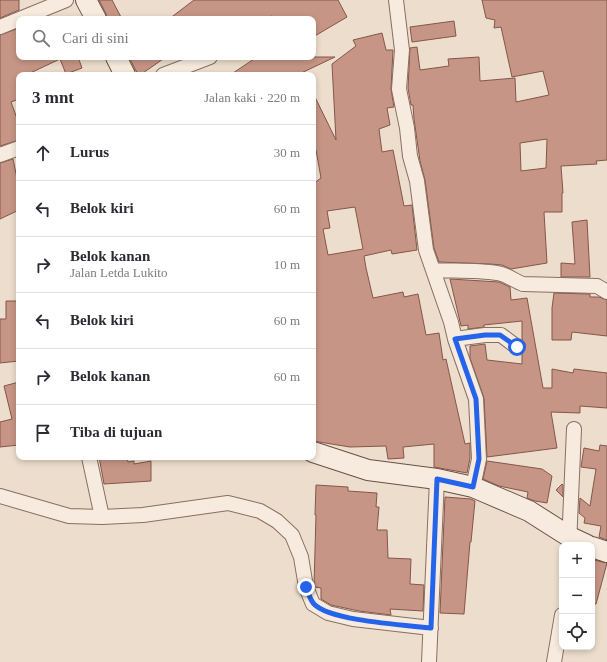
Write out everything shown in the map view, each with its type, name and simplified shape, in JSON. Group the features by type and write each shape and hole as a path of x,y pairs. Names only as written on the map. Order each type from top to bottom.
{"street":[{"path":"27,16 66,0"},
{"path":"86,0 94,16"},
{"path":"396,0 402,50 399,89 407,128 410,156 417,181 426,250 476,399 479,459 473,487"},
{"path":"0,27 16,20"},
{"path":"118,60 124,72"},
{"path":"171,72 202,60"},
{"path":"0,155 16,149"},
{"path":"433,270 497,273 508,276 516,282 523,284 597,286 607,292"},
{"path":"455,339 485,335 500,335 517,347"},
{"path":"574,429 576,542"},
{"path":"316,453 368,470 437,479 473,487 529,511 576,542"},
{"path":"90,460 102,517"},
{"path":"429,662 437,479"},
{"path":"0,496 69,516 102,517 143,515 228,503 260,511 277,521 292,535 301,557 306,587 313,604 328,613 353,619 431,628"},
{"path":"595,548 607,552"},
{"path":"554,662 559,633"}],"building":[{"path":"0,0 19,0 19,10 0,18"},
{"path":"99,0 112,0 120,16 106,16"},
{"path":"194,0 338,0 347,17 316,35 316,16 173,16"},
{"path":"482,0 607,0 607,160 596,161 597,164 561,166 563,193 562,212 544,212 547,263 511,269 502,265 439,262 434,248 425,180 420,161 413,105 411,105 408,88 410,48 417,47 420,70 449,66 448,59 479,57 480,81 515,78 516,102 549,95 543,71 512,77 501,27 494,28 495,20 486,18","holes":["547,139 546,168 521,171 520,143"]},
{"path":"454,21 456,36 412,42 410,27"},
{"path":"16,29 16,60 58,60 32,72 16,72 16,100 11,102 16,116 16,141 0,146 0,35"},
{"path":"382,33 386,50 393,50 391,89 394,107 387,108 390,125 379,129 382,152 393,150 404,206 412,205 417,250 392,254 391,250 364,256 373,298 403,292 404,297 418,294 426,335 439,333 443,360 446,359 465,444 470,443 470,458 467,473 434,467 434,444 403,447 404,458 388,459 386,446 350,447 316,441 316,182 321,178 316,150 316,99 336,140 332,64 356,46 353,40","holes":["355,207 363,249 328,255 323,229 330,228 327,211"]},
{"path":"316,57 335,57 303,72 234,72 252,60 316,60"},
{"path":"60,60 79,60 82,68 71,72 65,72"},
{"path":"130,60 162,60 144,72 136,71"},
{"path":"13,159 16,174 16,211 0,219 0,163"},
{"path":"587,220 590,277 561,277 561,263 575,264 572,222"},
{"path":"450,279 499,282 510,287 511,300 527,298 543,388 552,388 552,369 573,373 574,369 607,373 607,408 580,406 580,413 551,412 557,448 487,457 484,398 470,358 470,346 485,344 487,360 522,364 522,354 525,348 525,343 522,340 522,321 484,325 484,327 468,329 468,325 461,326"},
{"path":"554,293 590,294 590,297 599,297 607,300 607,336 572,332 571,340 552,340 552,308"},
{"path":"6,301 16,301 16,361 0,363 0,319 6,319"},
{"path":"16,383 16,445 0,447 0,422 12,419 4,386"},
{"path":"600,445 607,446 607,540 599,537 601,526 584,523 585,518 579,513 580,498 590,506 596,469 581,467 584,448 599,451"},
{"path":"100,460 128,460 128,462 134,461 134,464 151,461 151,481 104,484"},
{"path":"487,461 542,469 552,476 547,503 527,498 528,492 499,486 483,479"},
{"path":"562,484 563,485 563,497 556,490"},
{"path":"316,485 348,487 348,491 377,493 376,507 379,507 377,530 387,530 388,558 411,559 410,584 424,585 423,611 390,609 391,615 359,611 331,605 321,599 321,588 315,587 314,585"},
{"path":"445,497 471,499 475,501 464,614 440,613"},
{"path":"595,560 607,563 595,604"}],"route":[{"path":"306,587 313,604 328,613 353,619 431,628 437,479 473,487 479,459 476,399 455,339 485,335 500,335 517,347"}]}
